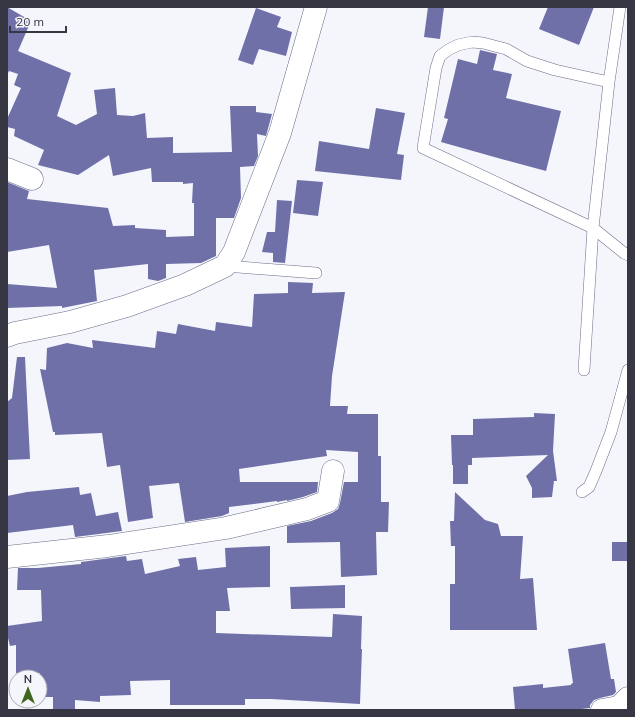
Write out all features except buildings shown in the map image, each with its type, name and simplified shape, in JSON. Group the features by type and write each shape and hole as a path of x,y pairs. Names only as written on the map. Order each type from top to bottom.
{"street":[{"path":"7,336 70,322 127,306 185,285 225,266 234,252 280,133 316,7"},
{"path":"7,169 32,179"},
{"path":"7,557 108,546 226,528 307,509 328,501 333,471"},
{"path":"602,710 619,707 628,698"}],"lane":[{"path":"584,370 593,228 609,82 620,7"},
{"path":"609,82 527,61 506,49 483,43 472,42 458,45 440,56 436,68 423,148 593,228 628,255"},
{"path":"225,266 316,273"},
{"path":"582,492 589,487 611,432 628,370"}]}
